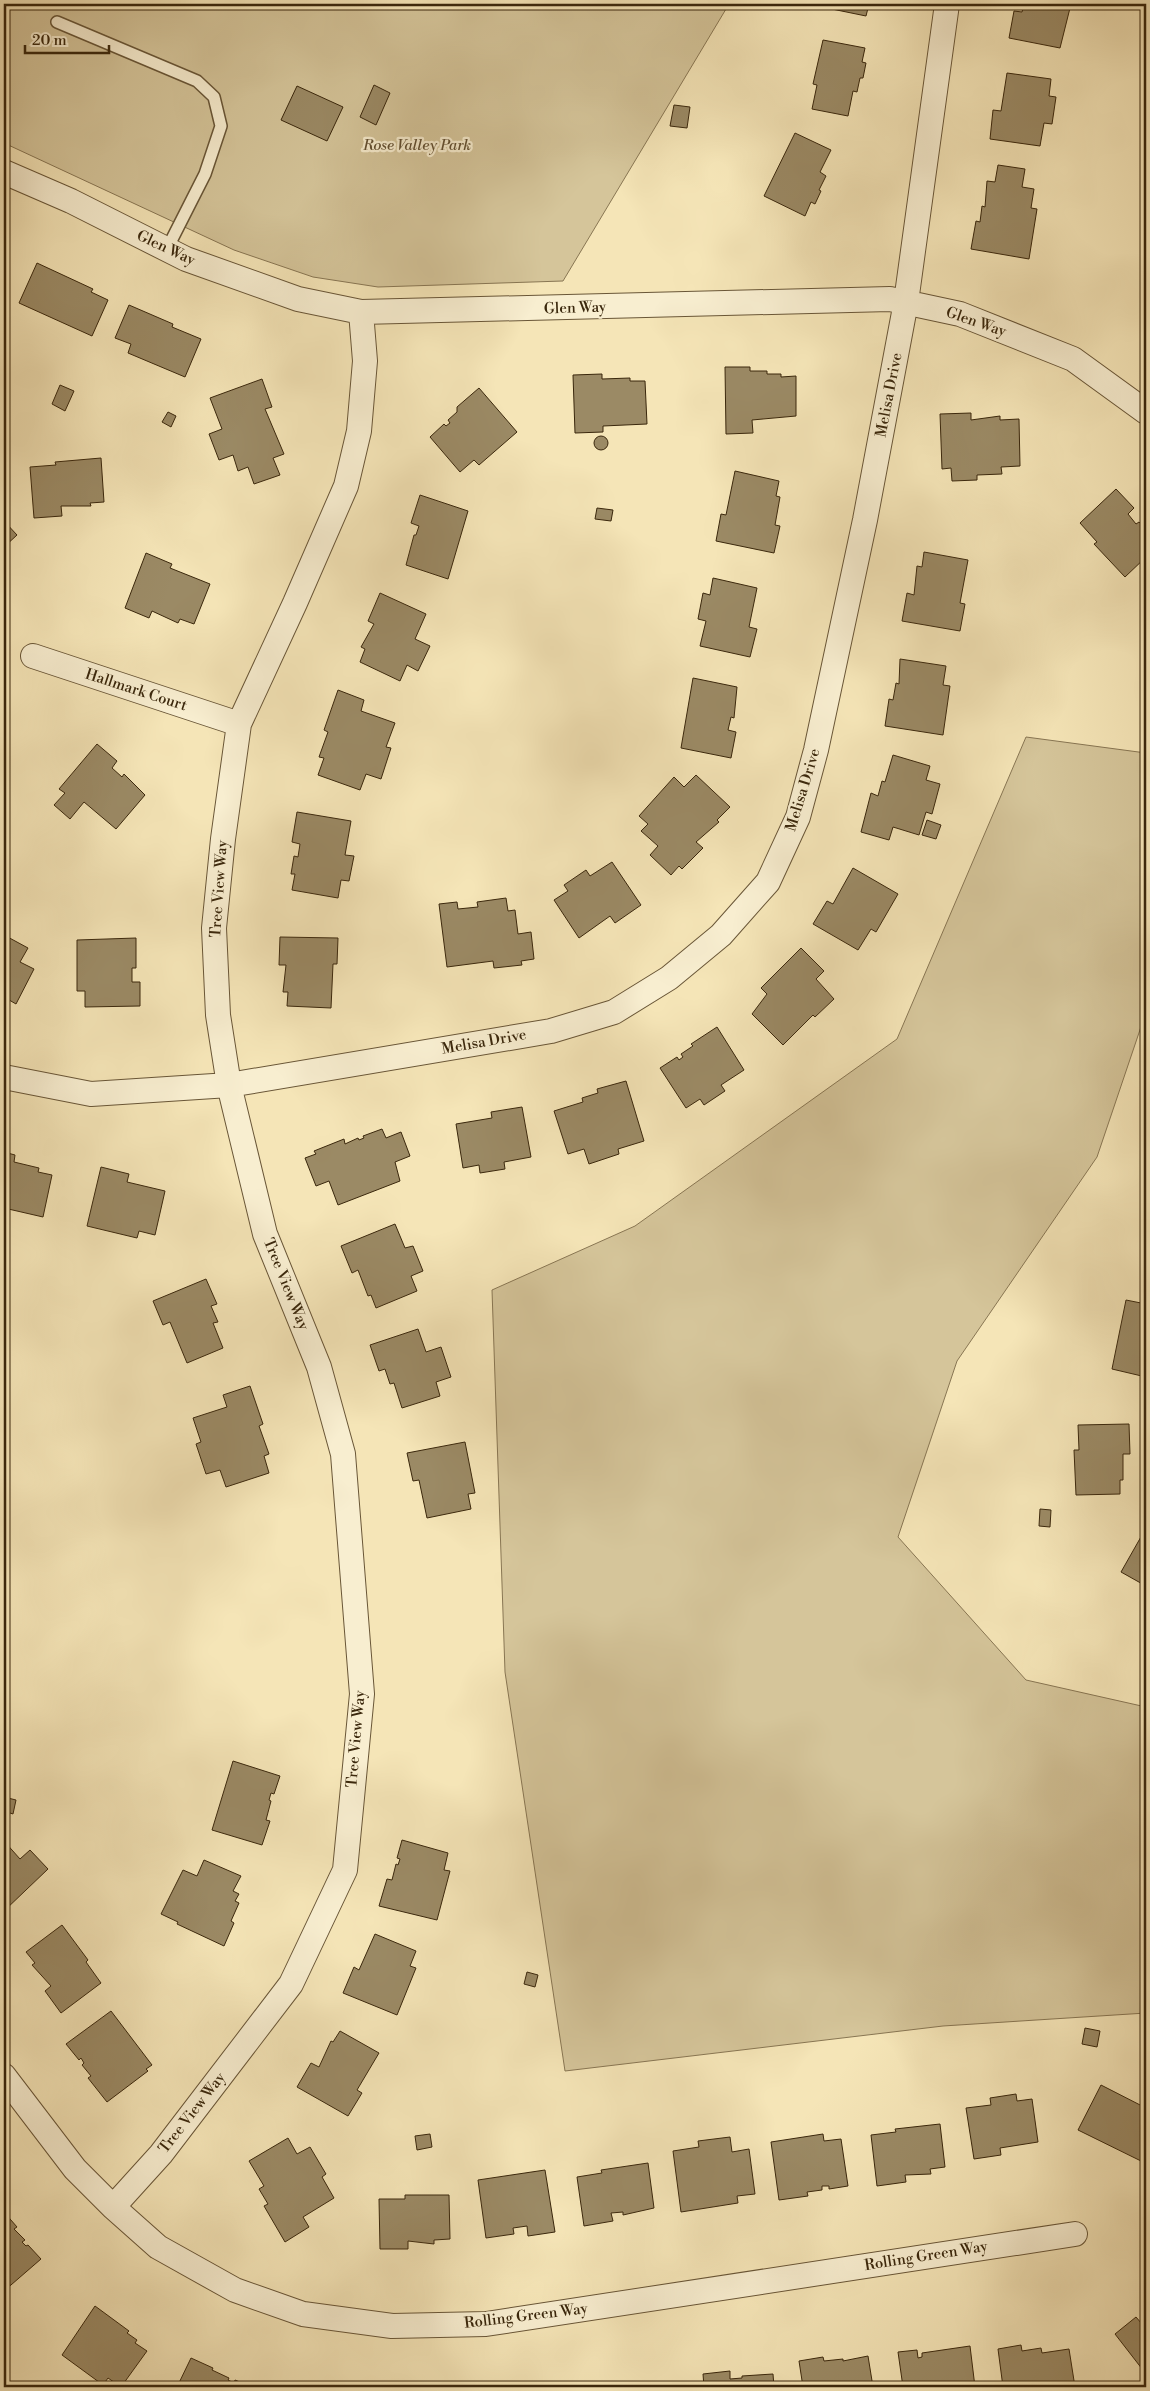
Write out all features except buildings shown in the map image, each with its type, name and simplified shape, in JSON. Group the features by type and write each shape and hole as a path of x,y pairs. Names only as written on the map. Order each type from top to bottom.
{"street":[{"name":"Melisa Drive","path":"4,1077 91,1094 229,1085 551,1031 614,1012 668,978 721,935 768,882 798,817 816,750 865,520 906,302 947,4"},
{"name":"Glen Way","path":"4,172 71,201 166,249 243,280 298,299 361,312 890,299 960,314 1073,359 1146,412"},
{"name":"Tree View Way","path":"113,2207 161,2154 291,1984 345,1870 362,1694 343,1454 319,1367 265,1234 229,1085 218,1015 214,928 223,838 239,724 346,486 359,431 366,361 361,312"},
{"name":"Hallmark Court","path":"33,656 239,724"},
{"name":"Rolling Green Way","path":"4,2076 74,2169 158,2247 235,2290 303,2314 392,2326 486,2324 1075,2234"}],"lane":[{"path":"57,22 197,81 214,97 221,126 205,174 166,249"}],"green space":[{"name":"Rose Valley Park","path":"4,4 729,4 563,281 378,287 313,277 234,250 4,143"},
{"path":"1026,737 1146,753 1146,1012 1097,1157 957,1361 898,1537 1026,1680 1146,1707 1146,2013 943,2026 565,2071 505,1672 492,1290 635,1226 897,1039"}]}
